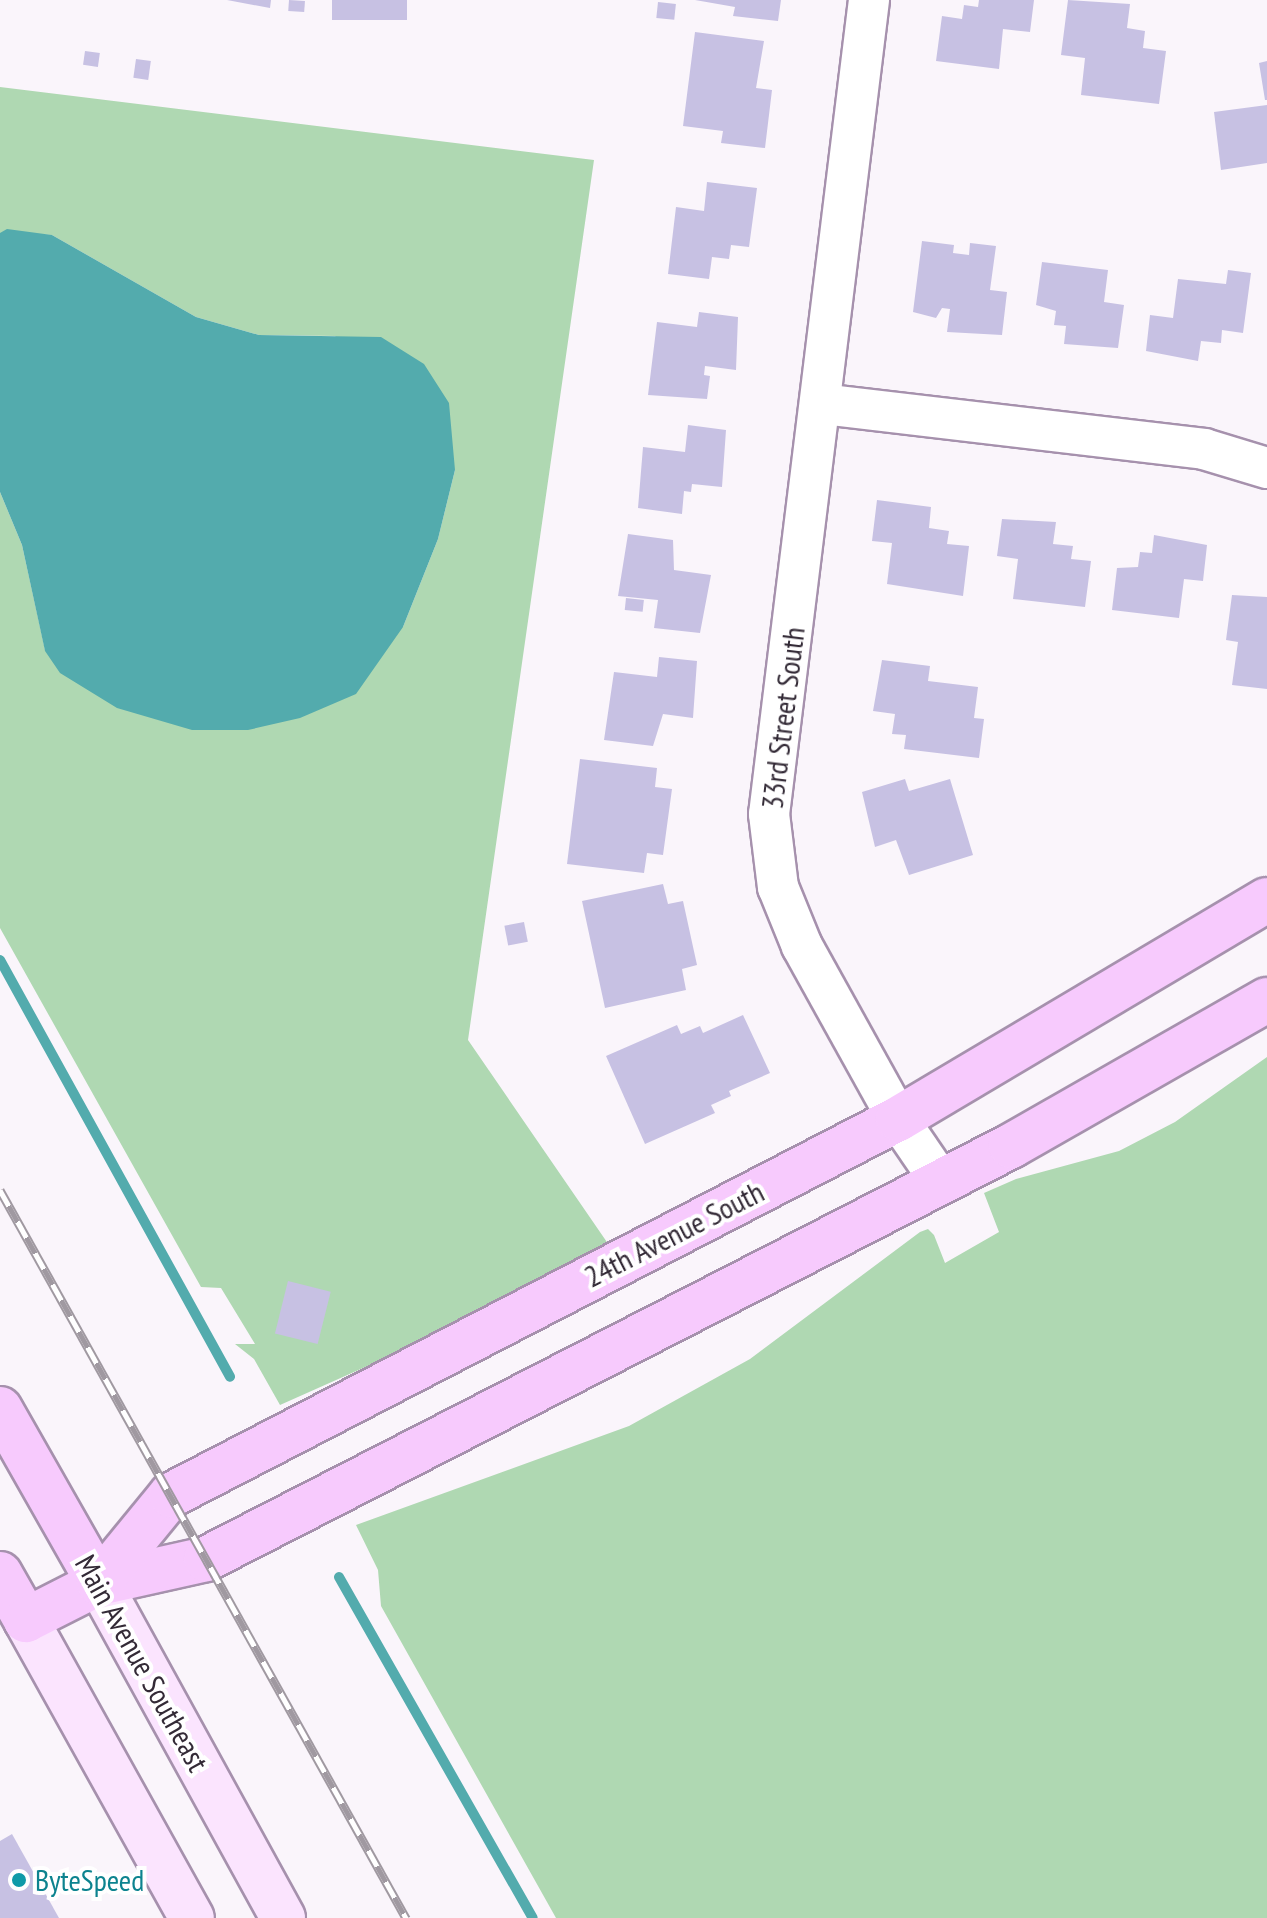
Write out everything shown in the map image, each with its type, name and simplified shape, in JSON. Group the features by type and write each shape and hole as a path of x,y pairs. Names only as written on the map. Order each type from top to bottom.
{"main road":[{"name":"24th Avenue South","path":"99,1583 171,1495 898,1119 1267,900"},
{"name":"24th Avenue South","path":"13,1627 99,1583 206,1559 941,1182 1267,1000"},
{"name":"Main Avenue Southeast","path":"0,1409 283,1918"},
{"path":"0,1574 13,1627 192,1918"}],"street":[{"name":"33rd Street South","path":"869,0 822,404 769,814 778,887 802,946 898,1119 941,1182"},
{"path":"822,404 1204,449 1267,468"}],"green space":[{"path":"0,87 594,160 468,1040 611,1248 518,1299 280,1405 254,1359 235,1344 255,1344 221,1288 201,1287 0,928 0,492 22,545 45,650 403,627 438,539 455,470 335,336 259,335 196,317 52,235 0,233"},
{"path":"1267,1057 1267,1918 556,1918 381,1606 378,1570 356,1525 629,1426 750,1359 920,1232 928,1229 934,1235 945,1263 999,1232 984,1193 1016,1179 1119,1151 1175,1122"}],"water":[{"path":"7,229 52,235 196,317 259,335 381,337 424,364 449,403 455,470 438,539 403,627 356,694 300,718 248,730 192,730 117,708 60,673 45,651 22,545 0,492 0,233"}],"building":[{"path":"227,0 271,0 270,8"},
{"path":"289,0 305,1 304,12 288,11"},
{"path":"332,0 407,0 407,20 332,20"},
{"path":"695,0 781,0 778,21 733,16 735,7"},
{"path":"979,0 1034,0 1030,32 1003,29 999,69 936,61 942,16 962,19 964,5 978,7"},
{"path":"1068,0 1130,4 1127,28 1145,31 1143,48 1166,51 1159,104 1081,95 1085,58 1061,55"},
{"path":"658,2 676,4 674,20 656,18"},
{"path":"695,32 764,41 756,88 772,90 765,148 721,143 723,131 683,126"},
{"path":"85,51 100,53 98,67 83,65"},
{"path":"136,59 151,61 148,80 133,78"},
{"path":"1267,61 1267,100 1265,100 1259,63"},
{"path":"1267,105 1267,163 1221,170 1214,112"},
{"path":"707,182 757,188 749,247 731,245 729,259 712,257 709,279 668,274 676,207 704,211"},
{"path":"922,241 954,245 953,253 969,255 970,243 996,246 990,290 1007,292 1002,335 947,332 950,309 942,308 936,318 913,312"},
{"path":"1042,262 1108,270 1104,302 1124,305 1118,348 1064,344 1066,326 1054,325 1056,311 1036,305"},
{"path":"1228,270 1251,273 1243,333 1222,330 1221,343 1201,341 1198,361 1146,351 1150,315 1173,318 1178,279 1226,284"},
{"path":"699,312 738,317 736,370 705,366 704,375 710,376 707,399 648,395 657,322 697,327"},
{"path":"688,425 726,430 722,487 692,484 691,492 684,491 682,514 638,508 643,447 685,452"},
{"path":"877,500 931,507 929,528 949,531 947,544 969,546 963,596 887,584 892,543 872,541"},
{"path":"1002,519 1056,522 1053,544 1073,546 1071,559 1091,561 1085,607 1013,599 1018,559 997,556"},
{"path":"628,534 673,540 674,570 711,575 700,633 654,628 658,600 618,596"},
{"path":"1154,535 1207,545 1203,581 1184,579 1179,618 1112,610 1117,568 1138,567 1140,552 1152,553"},
{"path":"1232,595 1267,597 1267,689 1232,685 1238,642 1226,640"},
{"path":"626,598 644,600 643,612 625,610"},
{"path":"659,657 697,661 693,718 663,714 653,746 604,740 614,672 657,677"},
{"path":"882,660 930,666 928,681 978,687 974,718 984,719 979,758 904,749 906,735 892,734 895,714 873,711"},
{"path":"580,759 657,768 655,787 672,789 663,855 647,853 644,873 567,864"},
{"path":"905,779 909,791 950,779 973,855 909,875 896,840 875,847 862,792"},
{"path":"663,884 668,904 683,901 697,965 682,969 686,990 605,1008 582,901"},
{"path":"524,922 528,942 508,945 504,926"},
{"path":"743,1015 770,1073 729,1091 731,1096 711,1105 715,1113 645,1144 606,1056 677,1025 681,1034 700,1026 703,1033"},
{"path":"288,1281 331,1292 318,1344 275,1333"},
{"name":"ByteSpeed","path":"12,1834 59,1918 0,1918 0,1841"}],"waterway":[{"path":"0,960 230,1377"},
{"path":"339,1577 533,1918"}],"railway":[{"path":"0,1190 406,1918"}],"place":[{"name":"ByteSpeed","path":"19,1880"}]}
